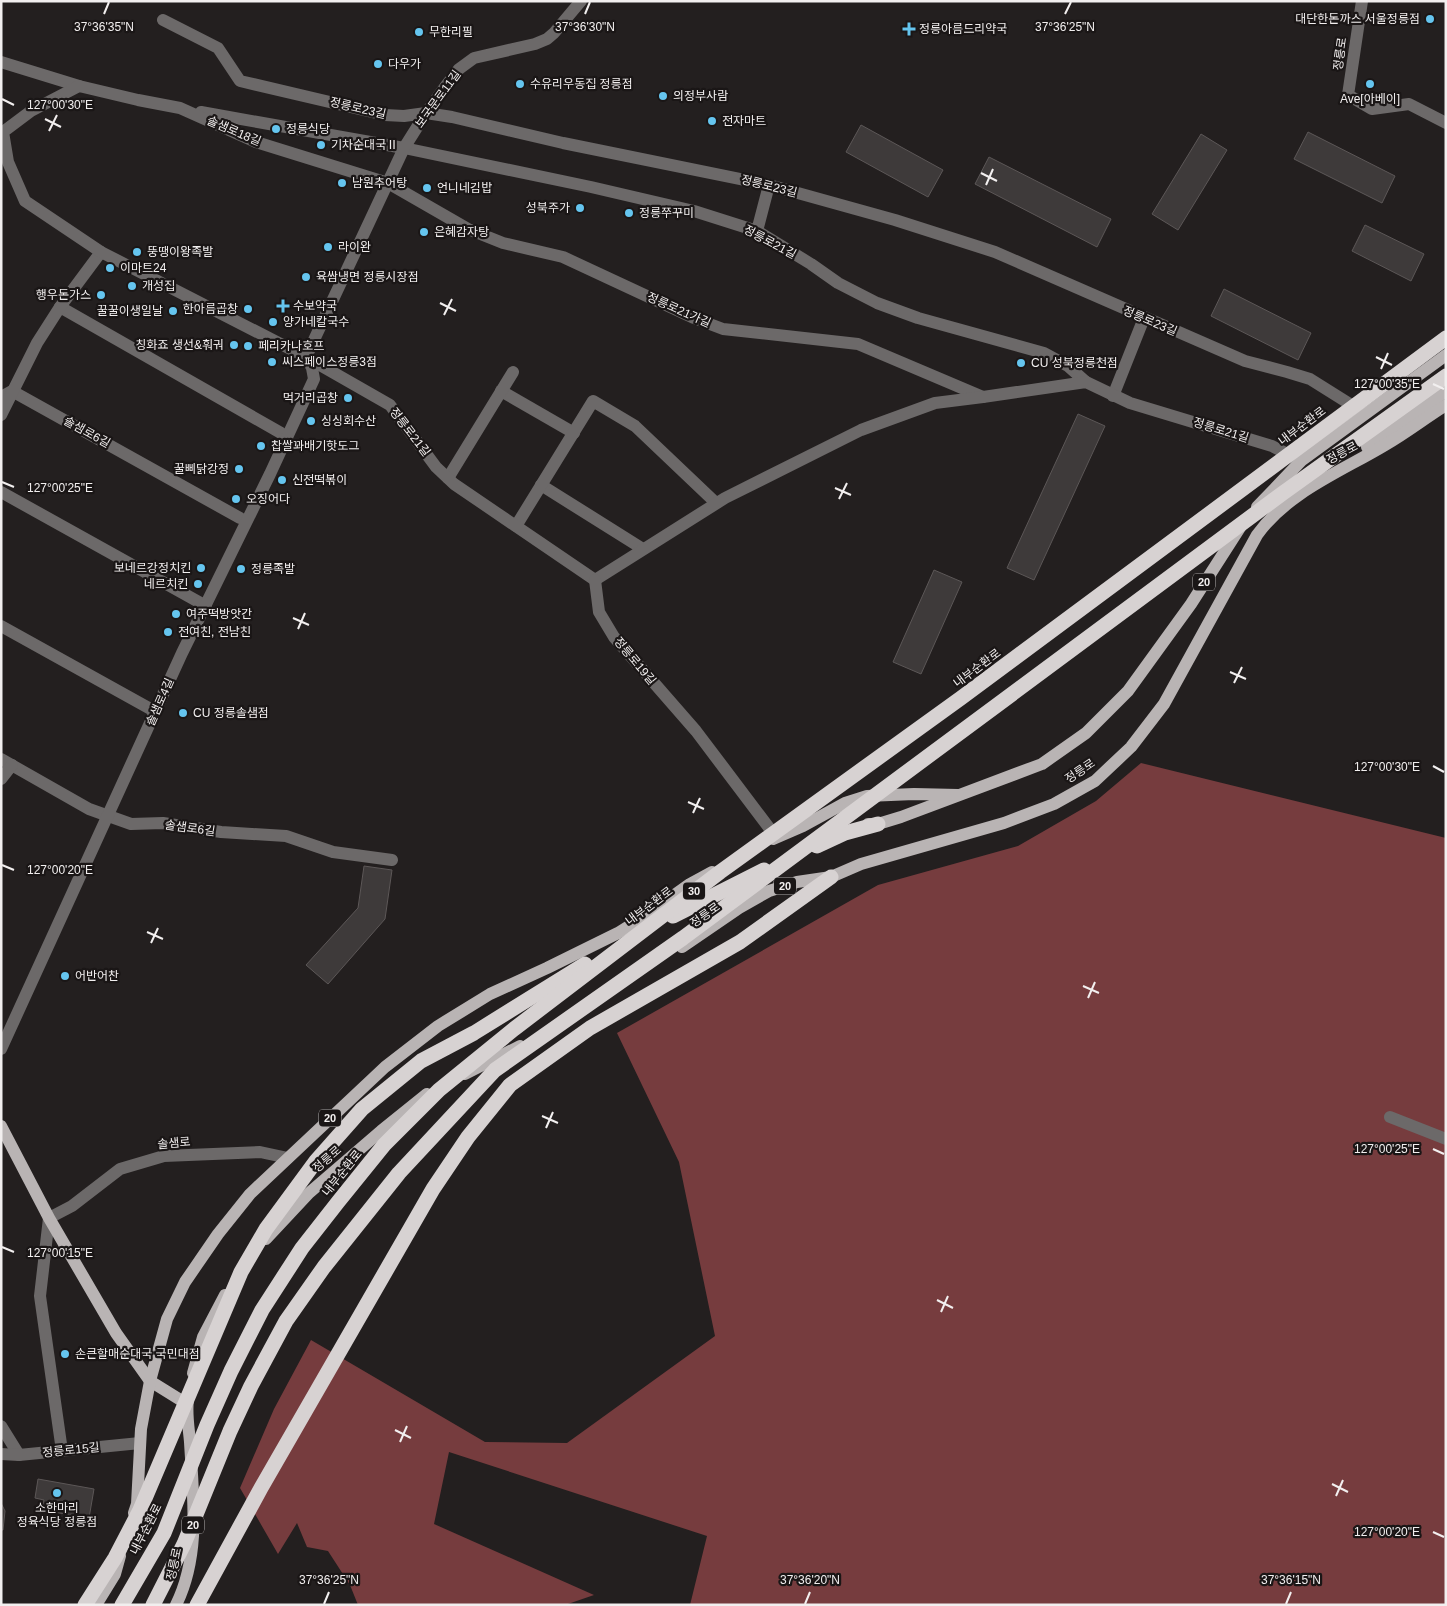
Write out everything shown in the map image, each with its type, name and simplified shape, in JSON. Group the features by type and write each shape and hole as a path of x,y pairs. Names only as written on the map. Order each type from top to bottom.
{"highway":[{"name":"내부순환로","path":"122,1605 164,1533 207,1425 262,1310 302,1248 338,1202 384,1145 439,1090 514,1029 720,872 969,692 1446,338"},
{"name":"30","path":"153,1605 184,1544 230,1431 251,1386 286,1321 324,1267 399,1173 495,1070 683,938 1275,499 1446,376"},
{"path":"85,1605 115,1558 140,1510 241,1272 266,1229 316,1161 362,1109 421,1062 474,1032 596,957 745,878 845,833 878,824"},
{"path":"197,1605 261,1488 433,1189 468,1137 510,1085 590,1028 740,942 830,877"}],"main road":[{"name":"정릉로","path":"804,826 878,824 900,817 1042,764 1086,733 1128,691 1191,604 1250,514 1301,462 1446,355"},
{"path":"1322,479 1446,391"},
{"name":"정릉로","path":"176,1605 182,1594 189,1570 194,1538 187,1404 194,1364 203,1337 239,1268 309,1193 428,1093 529,1041 576,1021 740,908 769,891 797,882 830,877 861,864 1004,823 1054,804 1095,781 1132,747 1164,704 1266,523 1322,479 1385,445 1446,404"},
{"name":"정릉로","path":"96,1605 114,1574 137,1504 140,1429 150,1381 167,1318 185,1282 218,1234 250,1194 288,1158 385,1067 438,1026 490,994 618,933 690,884 776,837 804,826 846,803 867,796 958,795"},
{"path":"2,1132 49,1218 116,1333 150,1381 187,1404"}],"street":[{"name":"보국문로11길","path":"306,357 404,148 426,113 459,69 474,58 535,44 547,39 581,1"},
{"name":"정릉로","path":"1362,1 1348,95 1372,108 1409,104 1446,123"},
{"name":"정릉로23길","path":"164,20 218,48 240,80 385,115 404,116 426,113 452,117 563,143 769,185 895,220 995,252 1245,361 1310,380 1366,415"},
{"name":"솔샘로18길","path":"1,62 79,86 180,108 256,142 388,183"},
{"path":"1,415 6,394 37,343 60,307 101,252 24,201 8,162 3,132 31,112 79,86"},
{"path":"180,108 404,148"},
{"name":"정릉로21길","path":"404,148 591,187 694,211 757,232 838,283 877,302 918,318 1044,353 1068,366 1086,382 1112,396 1272,446 1301,462 1322,479"},
{"name":"정릉로21가길","path":"388,183 468,229 503,243 563,257 694,318 723,329 858,344 983,397"},
{"path":"757,232 769,185"},
{"name":"정릉로21길","path":"101,252 306,357 390,405 436,467 448,478 595,580"},
{"path":"60,307 281,433"},
{"path":"1112,396 1144,318"},
{"name":"솔샘로4길","path":"1,1049 156,712 314,379 312,368 306,357"},
{"path":"448,478 513,372"},
{"path":"595,580 716,503 861,430 935,402 1086,382"},
{"path":"501,391 574,433"},
{"name":"솔샘로6길","path":"6,394 240,518"},
{"path":"516,526 593,401 635,426 716,503"},
{"path":"541,485 643,550"},
{"path":"1,492 206,606"},
{"name":"정릉로19길","path":"595,580 599,612 614,637 696,731 776,837"},
{"path":"1,626 156,712"},
{"path":"1,779 7,762"},
{"name":"솔샘로6길","path":"7,762 89,809 131,824 163,824 221,832 286,836 333,852 392,860"},
{"path":"1390,1117 1446,1139"},
{"name":"솔샘로","path":"49,1218 72,1206 120,1169 164,1156 260,1152 288,1158"},
{"path":"49,1218 40,1296 62,1452"},
{"path":"1,1426 20,1455"},
{"name":"정릉로15길","path":"1,1454 20,1455 62,1452 140,1443"}],"shaded area":[{"path":"1141,763 1446,838 1446,1605 690,1605 707,1536 449,1452 434,1524 594,1595 565,1605 358,1605 350,1585 328,1551 307,1547 297,1523 278,1554 240,1488 274,1409 311,1340 485,1442 567,1443 715,1336 679,1162 617,1033 878,885 1018,846 1096,801"}],"building":[{"path":"861,125 943,170 928,197 846,152"},
{"path":"1308,132 1395,176 1382,203 1294,159"},
{"path":"1201,134 1227,150 1178,230 1152,214"},
{"path":"989,157 1111,219 1097,247 975,184"},
{"path":"1365,225 1424,254 1411,281 1352,251"},
{"path":"1224,289 1311,333 1298,360 1211,316"},
{"path":"1078,414 1105,426 1034,580 1007,568"},
{"path":"934,570 962,582 921,674 893,662"},
{"path":"364,866 392,870 385,919 328,984 306,965 358,908"},
{"path":"38,1479 94,1489 89,1518 42,1510 44,1500 35,1498"},
{"path":"1,1503 5,1511 3,1530 1,1530"}],"place":[{"name":"대단한돈까스 서울정릉점","path":"1430,19"},
{"name":"정릉아름드리약국","path":"909,29"},
{"name":"무한리필","path":"419,32"},
{"name":"다우가","path":"378,64"},
{"name":"수유리우동집 정릉점","path":"520,84"},
{"name":"Ave[아베이]","path":"1370,84"},
{"name":"의정부사람","path":"663,96"},
{"name":"전자마트","path":"712,121"},
{"name":"정릉식당","path":"276,129"},
{"name":"기차순대국Ⅱ","path":"321,145"},
{"name":"남원추어탕","path":"342,183"},
{"name":"언니네김밥","path":"427,188"},
{"name":"성북주가","path":"580,208"},
{"name":"정릉쭈꾸미","path":"629,213"},
{"name":"은혜감자탕","path":"424,232"},
{"name":"라이완","path":"328,247"},
{"name":"뚱땡이왕족발","path":"137,252"},
{"name":"이마트24","path":"110,268"},
{"name":"육쌈냉면 정릉시장점","path":"306,277"},
{"name":"개성집","path":"132,286"},
{"name":"행우돈가스","path":"101,295"},
{"name":"수보약국","path":"283,306"},
{"name":"한아름곱창","path":"248,309"},
{"name":"꿀꿀이생일날","path":"173,311"},
{"name":"양가네칼국수","path":"273,322"},
{"name":"칭화죠 생선&훠궈","path":"234,345"},
{"name":"페리카나호프","path":"248,346"},
{"name":"씨스페이스정릉3점","path":"272,362"},
{"name":"CU 성북정릉천점","path":"1021,363"},
{"name":"먹거리곱창","path":"348,398"},
{"name":"싱싱회수산","path":"311,421"},
{"name":"찹쌀꽈배기핫도그","path":"261,446"},
{"name":"꿀삐닭강정","path":"239,469"},
{"name":"신전떡볶이","path":"282,480"},
{"name":"오징어다","path":"236,499"},
{"name":"보네르강정치킨","path":"201,568"},
{"name":"정릉족발","path":"241,569"},
{"name":"네르치킨","path":"198,584"},
{"name":"여주떡방앗간","path":"176,614"},
{"name":"전여친, 전남친","path":"168,632"},
{"name":"CU 정릉솔샘점","path":"183,713"},
{"name":"어반어찬","path":"65,976"},
{"name":"손큰할매순대국 국민대점","path":"65,1354"},
{"name":"소한마리 정육식당 정릉점","path":"57,1493"}]}
